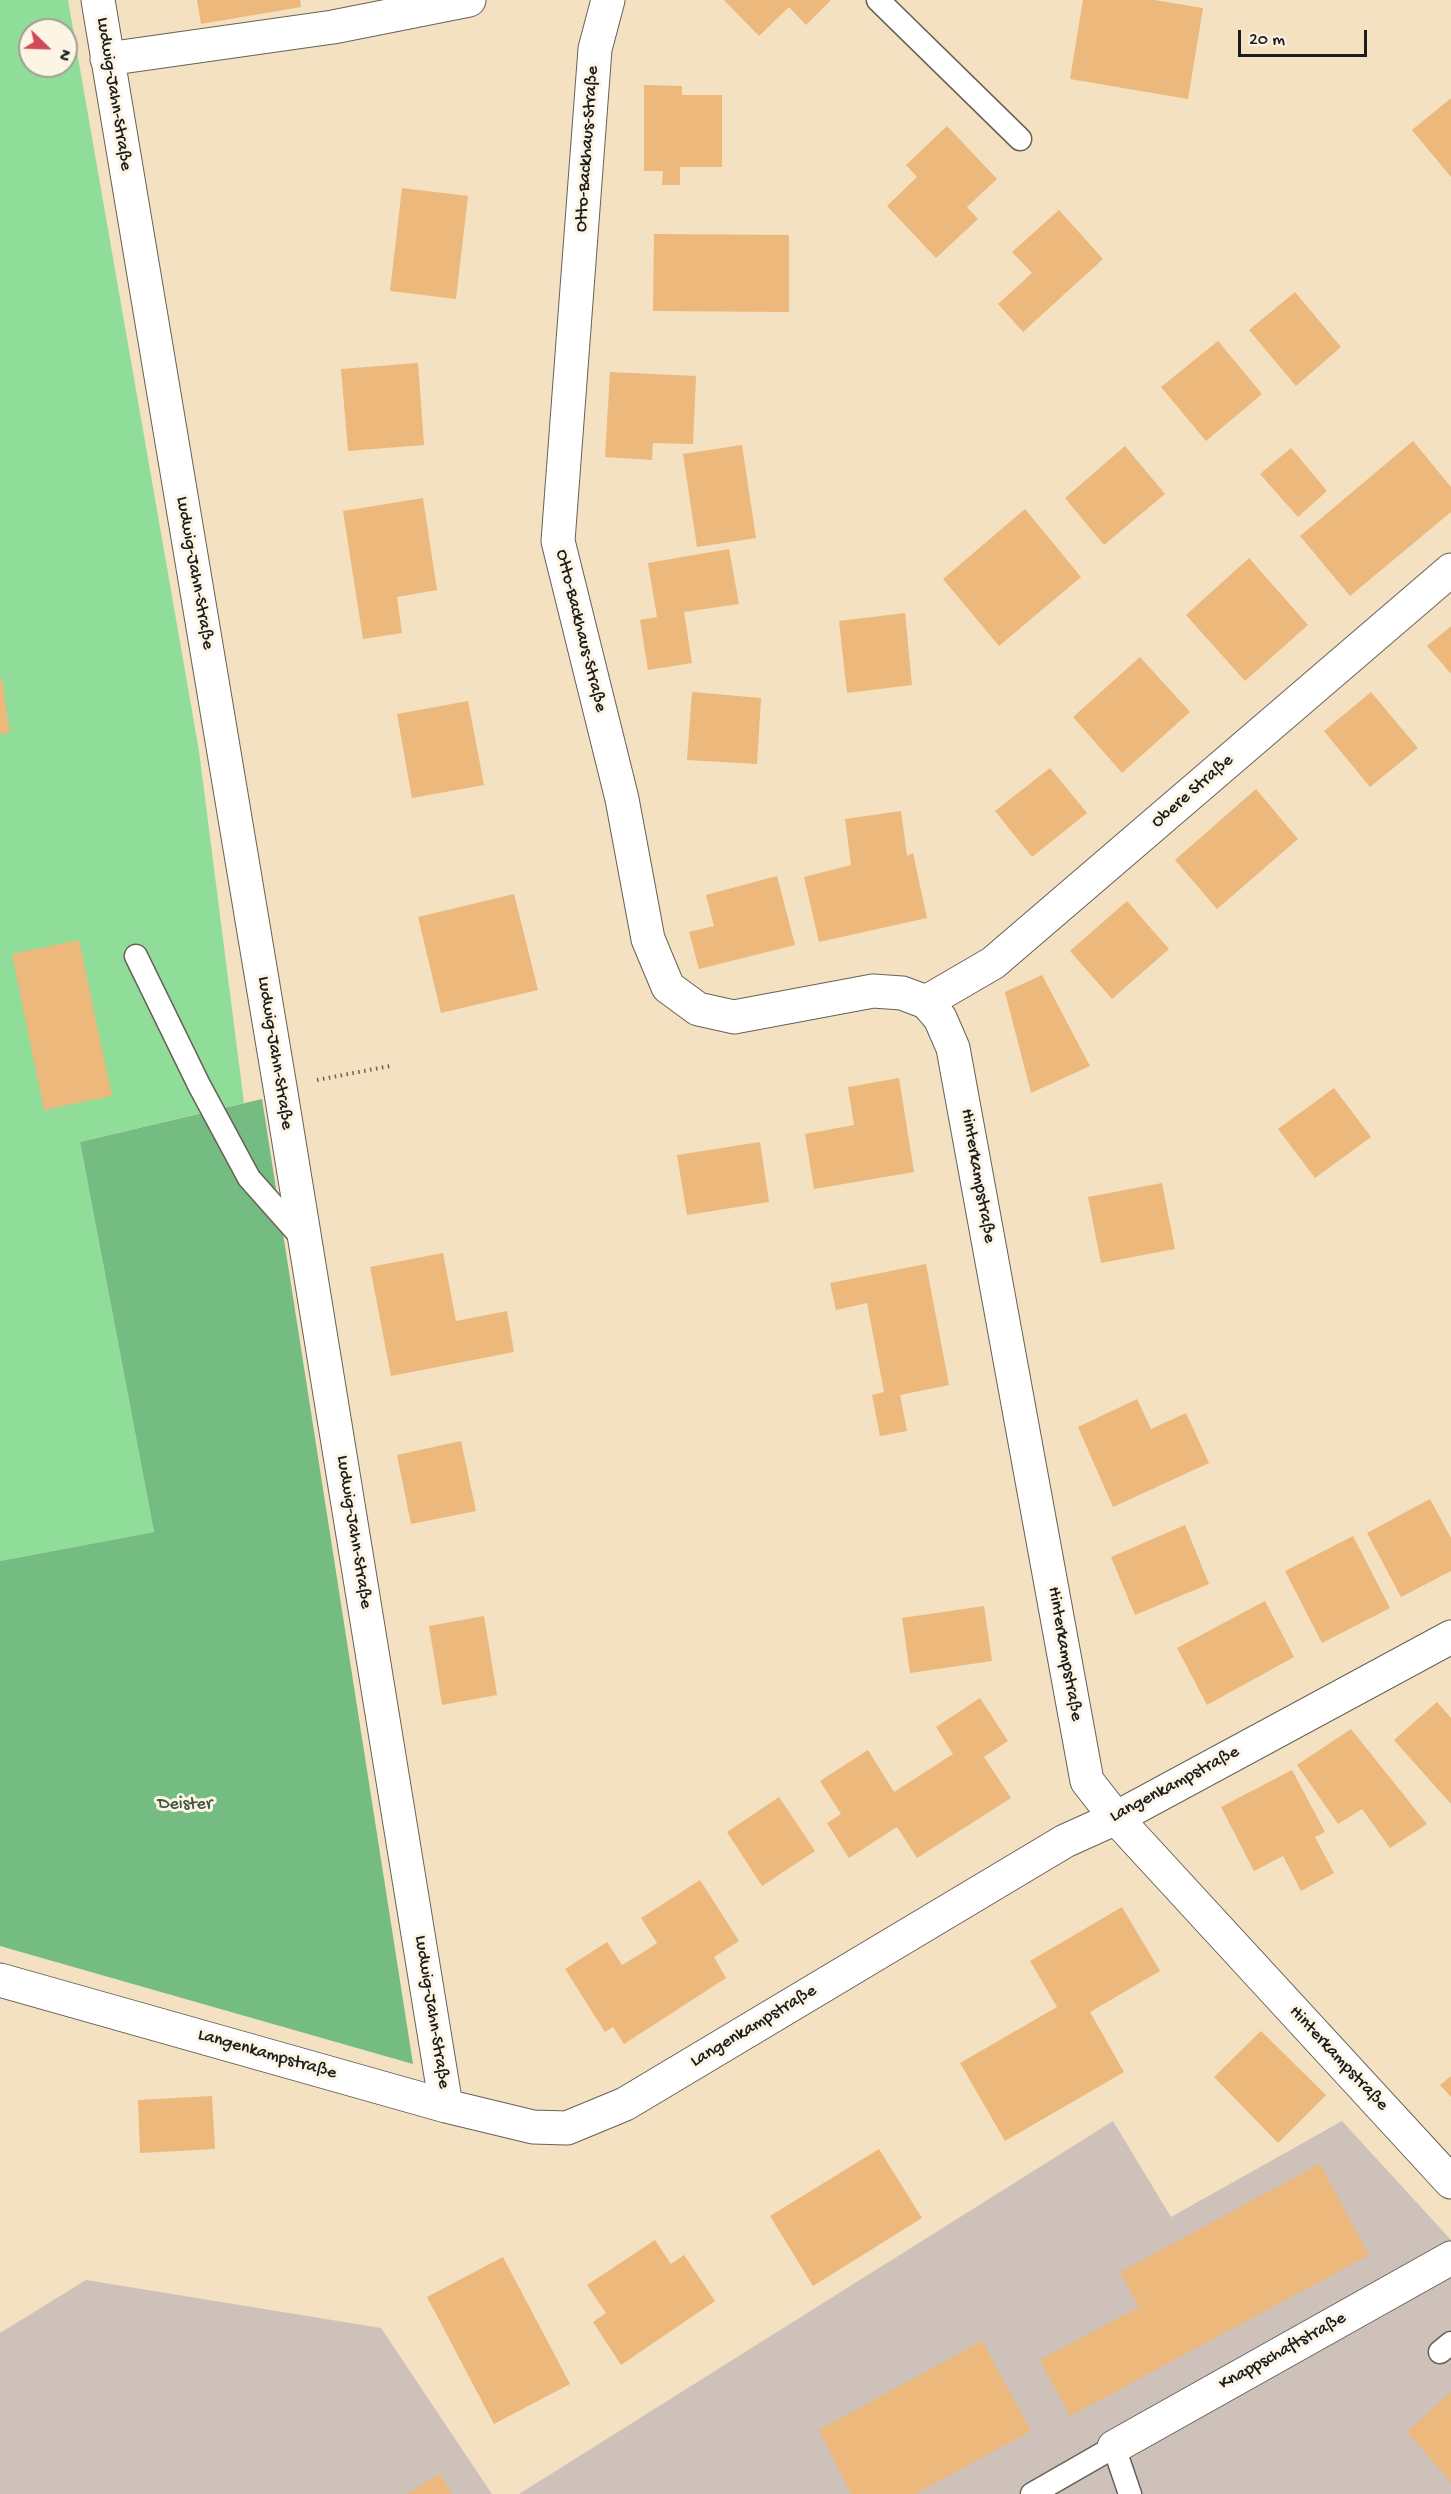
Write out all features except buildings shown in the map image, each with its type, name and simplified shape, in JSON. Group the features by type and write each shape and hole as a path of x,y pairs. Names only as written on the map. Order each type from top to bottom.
{"street":[{"name":"Ludwig-Jahn-Straße","path":"98,0 280,1087 446,2106"},
{"path":"107,59 333,27 470,0"},
{"name":"Otto-Backhaus-Straße","path":"608,0 595,49 558,541 622,799 648,939 668,987 698,1009 734,1017 873,991 902,993 926,1002"},
{"name":"Obere Straße","path":"926,1002 993,963 1451,570"},
{"name":"Hinterkampstraße","path":"926,1002 940,1018 953,1048 1087,1780 1116,1818 1451,2182"},
{"name":"Langenkampstraße","path":"0,1980 446,2106 533,2127 567,2128 625,2104 1065,1841 1116,1818 1451,1637"},
{"name":"Knappschaftstraße","path":"1114,2447 1451,2258"}],"lane":[{"path":"878,0 1020,139"},
{"path":"136,956 199,1085 249,1178 305,1241"},
{"path":"1032,2494 1114,2447 1130,2494"}],"path":[{"path":"280,1087 390,1066"}],"shaded area":[{"path":"1113,2121 1171,2217 1342,2121 1451,2240 1451,2494 519,2494"},
{"path":"86,2280 381,2328 492,2494 0,2494 0,2333"}],"green space":[{"path":"0,0 68,0 71,18 18,18 18,78 78,78 78,57 199,751 244,1103 80,1142 154,1532 0,1561"},
{"name":"Deister","path":"262,1099 413,2064 0,1946 0,1561 154,1532 80,1142"}]}
